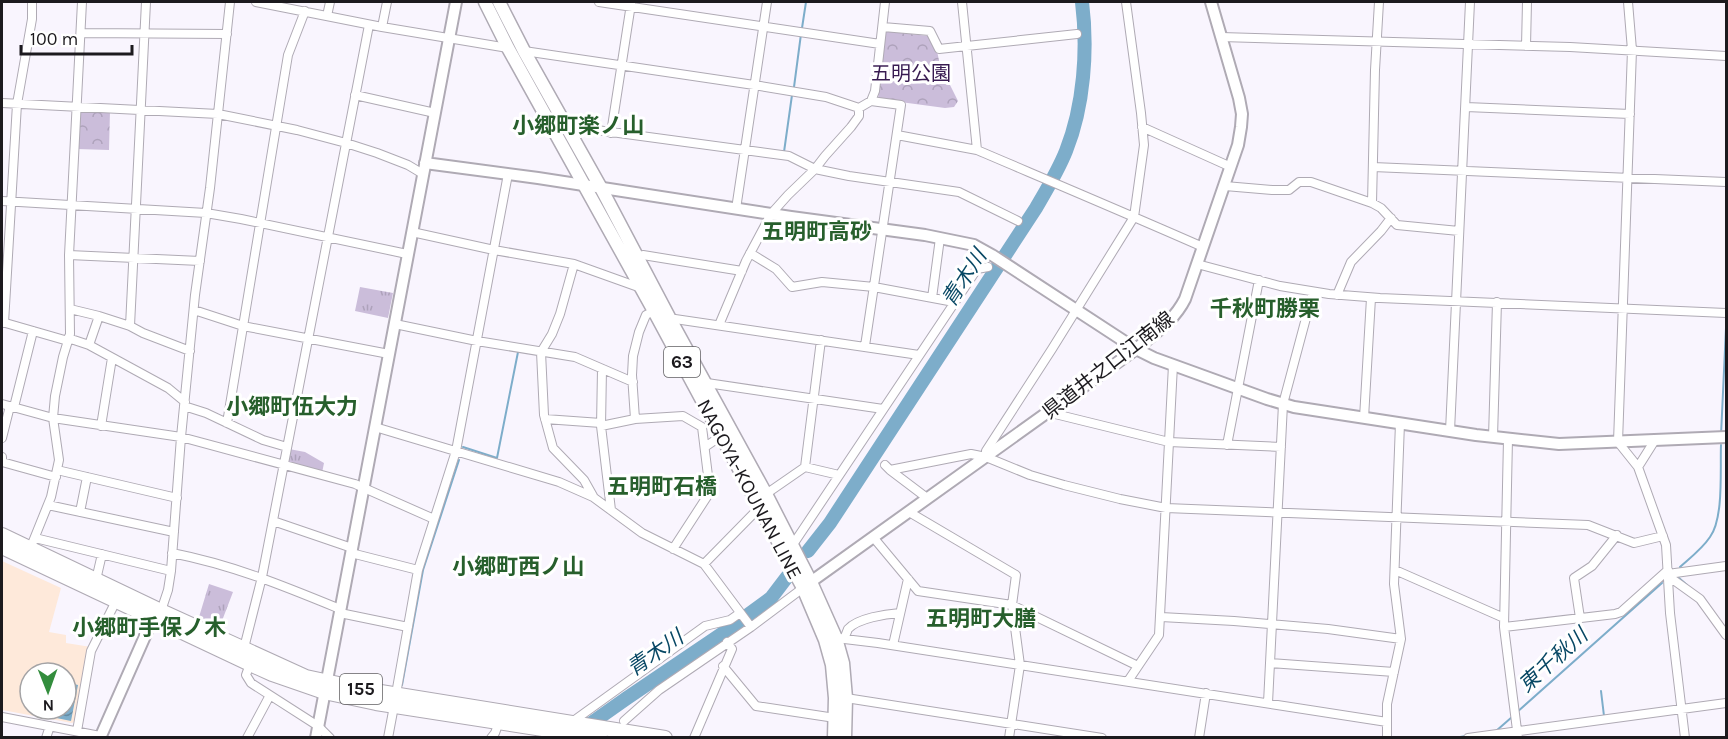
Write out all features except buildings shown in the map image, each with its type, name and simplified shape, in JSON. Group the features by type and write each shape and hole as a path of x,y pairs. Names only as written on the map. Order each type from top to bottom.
{"highway":[{"name":"155","path":"2,536 33,543 157,615 272,674 325,687 562,729"},
{"name":"155","path":"2,547 116,601 244,648 325,687"},
{"name":"155","path":"395,700 499,722 598,734 665,738"}],"main road":[{"name":"NAGOYA-KOUNAN LINE","path":"485,2 760,507 840,638 846,698 845,738"},
{"name":"NAGOYA-KOUNAN LINE","path":"499,2 792,546 832,665 835,698 834,738"}],"street":[{"path":"32,2 32,20 17,104 3,323 89,345 168,388 184,404 263,440 287,447"},
{"path":"82,2 69,255 68,340 55,396 53,418 58,460 57,474 33,543 102,554 171,571"},
{"path":"130,326 146,2"},
{"path":"2,717 100,737 168,590 184,404 230,2"},
{"path":"256,2 275,3 369,25 508,48"},
{"path":"327,16 330,2"},
{"path":"382,27 387,2"},
{"path":"317,732 456,2"},
{"path":"599,2 631,4 880,44"},
{"path":"736,208 767,2"},
{"path":"871,101 875,91 885,2"},
{"path":"962,2 976,150"},
{"path":"986,457 986,451 1134,217 1144,145 1126,2"},
{"name":"県道井之口江南線","path":"807,585 1136,348 1170,322 1180,310 1225,186 1238,145 1241,127 1242,114 1210,2"},
{"path":"1372,203 1379,2"},
{"path":"1450,430 1470,2"},
{"path":"1526,46 1527,2"},
{"path":"1628,2 1632,50 1618,442 1638,466 1666,545 1670,614 1685,738"},
{"path":"611,133 631,4"},
{"path":"227,423 288,55 304,11"},
{"path":"244,648 262,577 369,25"},
{"path":"882,27 930,31 939,49 1077,34"},
{"path":"81,33 226,34"},
{"path":"1221,37 1377,40 1726,56"},
{"path":"524,51 826,97 859,108 871,101 902,105 865,346"},
{"path":"355,95 435,113"},
{"path":"2,103 218,114 276,125 346,143 424,169 508,174 883,229 974,245 1154,358 1294,407 1492,437 1559,444 1726,437"},
{"path":"1466,107 1630,114"},
{"path":"718,325 750,253 771,214 815,169 859,116 859,108"},
{"path":"567,126 789,156 815,169 959,192 1018,220"},
{"path":"1142,127 1231,167"},
{"path":"897,135 976,150 1203,248"},
{"path":"1373,167 1726,182"},
{"path":"388,738 418,570 456,451 508,174"},
{"path":"1225,186 1289,190 1299,182 1311,182 1372,203 1381,208 1397,225 1459,231"},
{"path":"2,201 206,213 407,254"},
{"path":"1337,295 1351,262 1391,218"},
{"path":"412,232 574,264 641,288"},
{"path":"932,298 940,238"},
{"path":"750,253 776,269 792,287 822,282 874,287 954,302"},
{"path":"69,255 200,261"},
{"path":"638,258 643,255 742,271"},
{"path":"574,264 560,314 541,352 545,419 553,448 584,480 593,497"},
{"path":"1197,264 1313,292 1337,295 1726,313"},
{"path":"792,546 976,269 988,267"},
{"path":"1227,445 1259,280"},
{"path":"1268,703 1283,404 1313,292"},
{"path":"1364,418 1371,298"},
{"path":"1492,437 1497,302"},
{"path":"70,309 130,326 190,351"},
{"path":"194,310 243,326 389,354"},
{"path":"635,419 633,356 646,315 654,311"},
{"path":"89,345 99,316"},
{"path":"670,319 919,355"},
{"path":"395,324 477,341 575,357 633,382"},
{"path":"2,438 8,406 33,331"},
{"path":"766,494 805,467 821,340"},
{"path":"101,426 112,358"},
{"path":"1128,681 1159,635 1173,365"},
{"path":"602,369 601,425 611,510"},
{"path":"705,384 814,398 883,410"},
{"path":"8,406 53,418 181,437 364,487 435,519"},
{"path":"1047,412 1169,442 1281,447"},
{"path":"545,419 601,425 635,419 683,416 702,427 710,492 674,549"},
{"path":"1387,738 1388,704 1401,639 1394,584 1400,423"},
{"path":"375,427 559,482 593,497 642,533 704,564 749,625"},
{"path":"705,447 722,436"},
{"path":"1508,439 1504,622 1517,734"},
{"path":"1638,466 1655,440"},
{"path":"927,498 887,467 971,454 986,457 1030,475 1064,485 1120,500 1166,507 1588,525 1634,543 1663,536"},
{"path":"2,457 2,462 57,474 87,477 177,498"},
{"path":"805,467 839,475"},
{"path":"80,512 87,477"},
{"path":"48,505 174,532"},
{"path":"704,564 760,507"},
{"path":"909,512 1016,575 1012,605 1020,665 1009,738"},
{"path":"273,521 352,551 418,570"},
{"path":"1580,618 1574,578 1592,566 1617,535"},
{"path":"873,537 918,591 1012,605 1138,666"},
{"path":"172,553 206,560 262,577 340,611 408,627"},
{"path":"96,580 102,554"},
{"path":"1395,570 1504,622 1615,614 1621,612 1668,573 1726,566"},
{"path":"1668,573 1700,599 1726,635"},
{"path":"893,645 908,579"},
{"path":"624,721 659,690 807,585"},
{"path":"77,731 91,651 116,601"},
{"path":"840,638 848,629 864,621 880,615 900,613"},
{"path":"562,729 705,626 730,620 741,614"},
{"path":"1161,617 1329,629 1401,639"},
{"path":"840,638 1387,722"},
{"path":"694,738 732,649 727,642"},
{"path":"1270,663 1394,672"},
{"path":"250,664 246,675 251,683 317,732 330,738"},
{"path":"723,666 756,706 835,717"},
{"path":"1199,738 1206,693"},
{"path":"247,738 269,696"},
{"path":"846,698 1102,738"},
{"path":"1468,738 1517,734 1726,703"},
{"path":"491,738 499,722"},
{"path":"46,738 50,726"}],"shaded area":[{"path":"2,561 61,588 49,632 66,635 66,643 91,647 78,707 78,661 18,661 18,713 2,710"}],"green space":[{"name":"五明公園","path":"885,31 928,36 937,51 940,65 958,101 954,107 945,108 878,99"},
{"path":"82,110 110,111 109,150 77,149 79,112"},
{"path":"360,287 393,293 388,318 355,311"},
{"path":"289,449 305,452 324,463 322,473 287,464"},
{"path":"209,584 233,592 220,626 199,617"}],"waterway":[{"path":"802,28 806,2"},
{"name":"青木川","path":"808,551 830,523 1036,208 1059,166 1072,134 1081,96 1085,39 1082,2"},
{"path":"794,87 801,34"},
{"path":"784,152 792,95"},
{"name":"東千秋川","path":"1721,435 1726,328"},
{"path":"463,447 497,458 518,352"},
{"name":"東千秋川","path":"1680,567 1696,553 1714,529 1719,506 1721,445"},
{"path":"402,685 423,570 459,460"},
{"name":"青木川","path":"583,729 771,598 787,577"},
{"path":"1679,578 1687,585"},
{"name":"東千秋川","path":"1516,713 1662,583"},
{"path":"1601,691 1604,716"},
{"name":"東千秋川","path":"1496,731 1512,717"},
{"name":"東千秋川","path":"1454,738 1466,736"}],"district":[{"name":"小郷町楽ノ山","path":"578,125"},
{"name":"五明町高砂","path":"817,231"},
{"name":"千秋町勝栗","path":"1265,308"},
{"name":"小郷町伍大力","path":"292,406"},
{"name":"五明町石橋","path":"662,486"},
{"name":"小郷町西ノ山","path":"518,566"},
{"name":"五明町大膳","path":"981,618"},
{"name":"小郷町手保ノ木","path":"149,627"}]}
